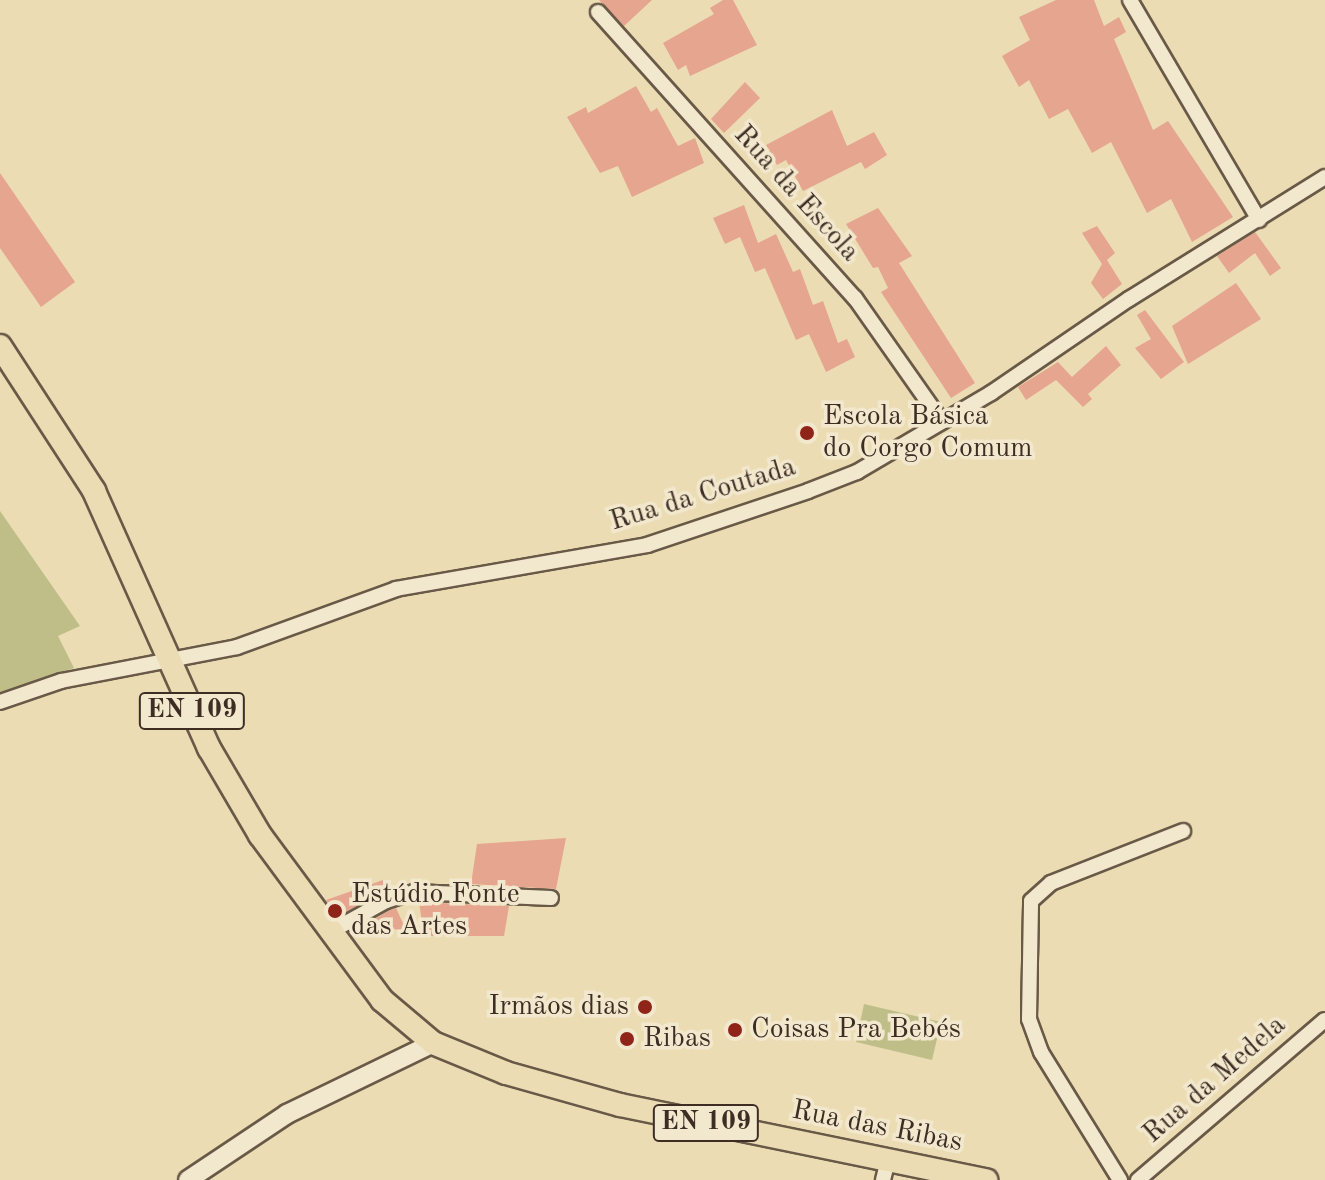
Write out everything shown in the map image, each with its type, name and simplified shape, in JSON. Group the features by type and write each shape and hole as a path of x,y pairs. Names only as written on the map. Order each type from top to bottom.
{"main road":[{"name":"EN 109","path":"0,346 94,491 209,748 260,835 328,933 382,1000 433,1043"},
{"name":"Rua das Ribas","path":"433,1043 506,1073 620,1105 885,1170 986,1180"}],"street":[{"path":"1130,0 1259,220"},
{"name":"Rua da Escola","path":"598,12 855,298 942,422"},
{"name":"Rua da Coutada","path":"0,702 61,681 237,647 396,589 647,545 857,472 942,422 1325,177"},
{"path":"1120,1180 1041,1052 1029,1019 1031,901 1051,883 1183,831"},
{"path":"328,933 386,901 414,892 551,898"},
{"name":"Rua da Medela","path":"1138,1180 1325,1020"},
{"path":"188,1180 287,1114 433,1043"}],"shaded area":[{"path":"0,511 80,626 58,636 74,668 0,694"},
{"path":"864,1004 941,1022 932,1060 856,1042"}],"building":[{"path":"599,0 652,0 624,26"},
{"path":"723,0 733,0 757,45 690,76 686,65 678,70 663,43 714,14 710,8"},
{"path":"1056,0 1094,0 1104,26 1119,17 1126,32 1114,39 1153,130 1168,121 1233,217 1192,242 1171,199 1147,213 1111,142 1092,153 1068,109 1049,119 1029,80 1019,87 1002,56 1030,40 1019,17"},
{"path":"745,82 760,98 724,133 711,119"},
{"path":"636,86 651,112 657,108 678,146 695,138 704,163 632,197 618,166 600,173 567,117 586,107 588,113"},
{"path":"832,110 847,146 874,132 887,155 865,169 861,162 803,191 786,160 777,165 766,145"},
{"path":"0,173 75,282 41,307 0,248"},
{"path":"744,205 758,243 776,234 793,272 800,269 813,305 823,301 838,343 847,339 855,357 826,372 809,334 796,340 765,268 755,272 740,237 725,244 713,218"},
{"path":"878,208 912,256 899,263 975,383 951,398 881,292 888,288 878,267 873,268 846,224"},
{"path":"1097,226 1115,253 1107,260 1122,284 1103,299 1091,283 1102,264 1082,233"},
{"path":"1255,232 1281,268 1270,276 1255,253 1229,273 1217,256"},
{"path":"1236,283 1261,319 1188,364 1172,326"},
{"path":"1145,310 1184,362 1161,379 1135,348 1151,339 1137,315"},
{"path":"1106,346 1121,365 1088,394 1092,399 1083,407 1056,380 1026,400 1018,387 1058,362 1072,377"},
{"path":"566,838 556,889 471,884 477,844"},
{"path":"383,880 387,890 338,916 326,900"},
{"path":"419,902 509,906 504,936 424,936"},
{"path":"396,908 407,932 368,923 390,910"}],"place":[{"name":"Escola Básica do Corgo Comum","path":"807,433"},
{"name":"Estúdio Fonte das Artes","path":"335,911"},
{"name":"Irmãos dias","path":"645,1007"},
{"name":"Coisas Pra Bebés","path":"735,1030"},
{"name":"Ribas","path":"627,1039"}]}
